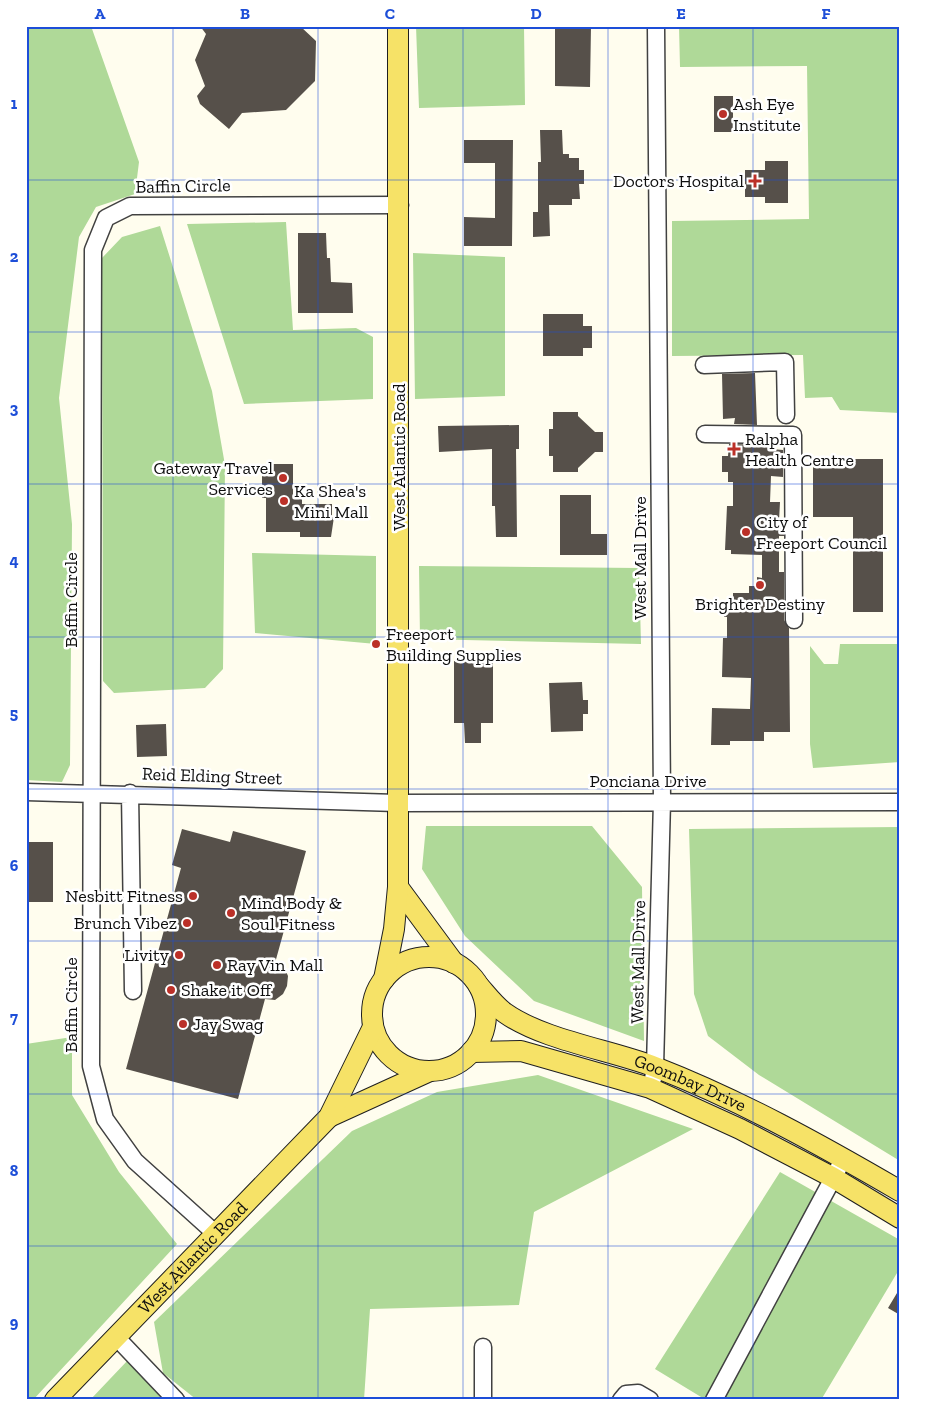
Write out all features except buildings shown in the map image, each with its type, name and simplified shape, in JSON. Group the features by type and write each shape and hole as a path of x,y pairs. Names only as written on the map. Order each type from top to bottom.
{"main road":[{"name":"West Atlantic Road","path":"384,979 394,929 398,887 400,205 398,26"},
{"path":"398,887 454,963"},
{"path":"424,957 439,958 454,963 468,972 479,986 485,1003 486,1020 481,1038 471,1052 459,1062 446,1068 430,1071 411,1068 394,1059 380,1044 373,1026 373,1002 384,979 395,968 409,961 424,957"},
{"name":"Goombay Drive","path":"479,986 497,1006 524,1024 655,1067 751,1110 844,1158 900,1191"},
{"name":"West Atlantic Road","path":"55,1400 329,1117 373,1026"},
{"name":"Goombay Drive","path":"471,1052 508,1050 528,1053 650,1088 740,1129 832,1177 900,1218"},
{"name":"West Atlantic Road","path":"329,1117 430,1071"}],"street":[{"name":"West Mall Drive","path":"650,1088 655,1067 662,801 656,26"},
{"name":"Baffin Circle","path":"216,1234 135,1161 105,1119 91,1066 90,792 93,250 106,218 130,206 150,204 400,205"},
{"path":"704,365 785,362 786,415"},
{"path":"705,434 793,435 794,620"},
{"name":"Reid Elding Street","path":"26,792 90,792 397,803"},
{"path":"130,794 133,992"},
{"name":"Ponciana Drive","path":"397,803 900,802"},
{"path":"714,1399 832,1177 844,1158"},
{"path":"116,1337 176,1400"},
{"path":"483,1347 483,1400"},
{"path":"621,1400 626,1394 638,1393 650,1400"}],"green space":[{"path":"26,26 91,26 139,162 135,194 96,207 79,237 59,398 72,524 70,765 62,782 26,780"},
{"path":"416,26 524,26 525,105 419,108"},
{"path":"679,26 900,26 900,413 840,410 832,397 805,398 803,355 672,356 672,221 809,219 807,66 680,67"},
{"path":"286,222 293,330 356,328 373,337 373,399 244,404 187,224"},
{"path":"160,226 212,391 225,465 223,669 205,688 114,693 103,681 102,258 122,237"},
{"path":"413,253 505,257 505,396 415,399"},
{"path":"252,553 376,556 376,644 255,633"},
{"path":"419,566 639,568 641,644 420,639"},
{"path":"840,644 900,644 900,762 813,768 810,744 810,646 824,664 838,664"},
{"path":"426,826 592,826 642,887 644,1041 534,1001 465,936 422,869"},
{"path":"900,827 900,1161 759,1075 708,1036 694,994 689,829"},
{"path":"72,1037 72,1095 119,1172 177,1244 33,1400 26,1400 26,1044"},
{"path":"538,1075 693,1129 534,1212 519,1305 370,1309 364,1400 197,1400 163,1373 154,1322 352,1131 437,1092"},
{"path":"780,1172 900,1240 900,1268 821,1400 706,1400 655,1369"},
{"path":"128,1360 163,1400 90,1400"}],"place":[{"name":"Ash Eye Institute","path":"723,114"},
{"name":"Doctors Hospital","path":"755,181"},
{"name":"Ralpha Health Centre","path":"734,449"},
{"name":"Gateway Travel Services","path":"283,478"},
{"name":"Ka Shea's Mini Mall","path":"284,501"},
{"name":"City of Freeport Council","path":"746,532"},
{"name":"Brighter Destiny","path":"760,585"},
{"name":"Freeport Building Supplies","path":"376,644"},
{"name":"Nesbitt Fitness","path":"193,896"},
{"name":"Mind Body & Soul Fitness","path":"231,913"},
{"name":"Brunch Vibez","path":"187,923"},
{"name":"Livity","path":"179,955"},
{"name":"Ray Vin Mall","path":"217,965"},
{"name":"Shake it Off","path":"171,990"},
{"name":"Jay Swag","path":"183,1024"}]}
